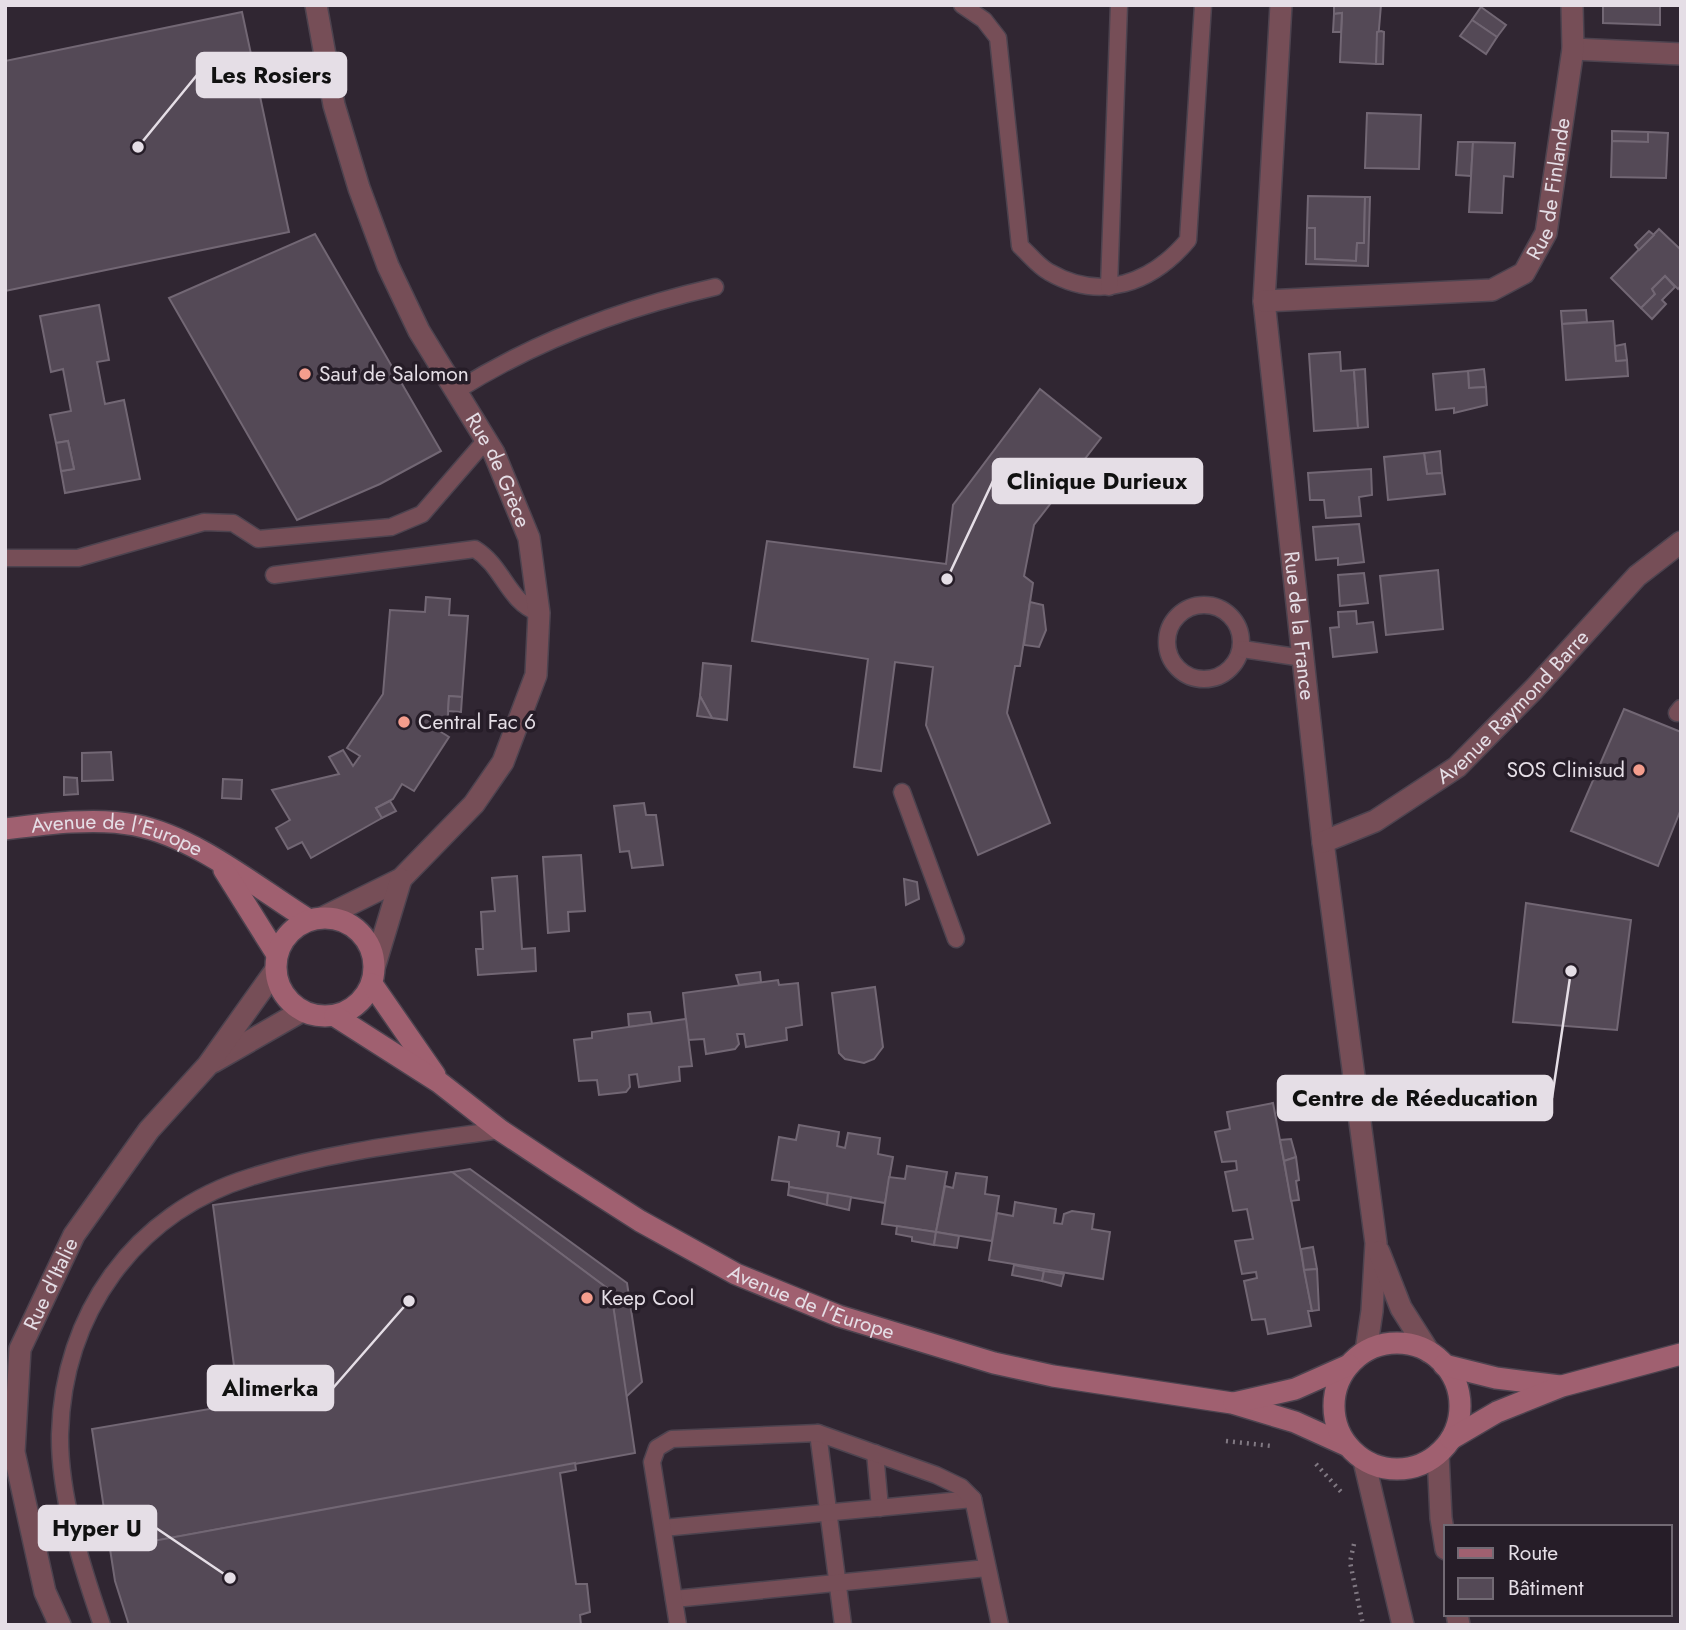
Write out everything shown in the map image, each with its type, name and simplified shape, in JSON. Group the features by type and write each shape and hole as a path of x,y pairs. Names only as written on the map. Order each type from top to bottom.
{"street":[{"name":"Rue de Grèce","path":"316,5 334,106 359,188 388,266 419,331 486,440 529,538 540,613 536,675 503,762 474,803 401,879 316,919"},
{"name":"Rue de la France","path":"1281,5 1264,301 1323,842 1376,1243 1366,1351"},
{"name":"Rue de Finlande","path":"1264,301 1492,290 1524,273 1546,233 1573,49 1572,5"},
{"path":"1573,49 1681,54"},
{"name":"Avenue Raymond Barre","path":"1323,842 1375,821 1457,767 1534,689 1637,576 1681,541"},
{"name":"Avenue de l'Europe","path":"5,829 51,823 133,824 207,853 221,865 316,919"},
{"name":"Avenue de l'Europe","path":"221,865 276,962"},
{"name":"Rue de Grèce","path":"373,976 401,879"},
{"path":"316,919 354,927 365,938 372,952 373,976 364,998 351,1009 335,1016 318,1016 302,1011 289,1001 279,987 276,962 284,938 295,927 316,919"},
{"name":"Rue d'Italie","path":"60,1625 45,1592 14,1452 20,1349 74,1235 149,1130 208,1065 276,962"},
{"name":"Avenue de l'Europe","path":"373,976 440,1083"},
{"name":"Rue d'Italie","path":"208,1065 302,1011"},
{"name":"Avenue de l'Europe","path":"335,1016 440,1083 500,1129 640,1221 725,1268 839,1316 994,1363 1053,1376 1232,1403 1295,1422 1348,1446"},
{"name":"Rue de la France","path":"1376,1243 1401,1308 1437,1359"},
{"path":"1562,1386 1496,1378 1398,1344 1366,1351 1349,1365 1339,1380 1334,1405 1339,1431 1348,1446 1364,1461 1382,1468 1402,1469 1421,1465 1497,1412 1562,1386 1681,1354"},
{"path":"1437,1359 1455,1382 1460,1402 1458,1421 1444,1447 1441,1518 1444,1537"},
{"name":"Avenue de l'Europe","path":"1232,1403 1295,1389 1349,1365"},
{"path":"1364,1461 1403,1625"}],"lane":[{"path":"962,5 984,20 998,38 1020,246 1048,271 1084,286 1109,287 1136,282 1170,262 1188,240 1203,5"},
{"path":"1109,287 1119,5"},
{"path":"456,391 507,359 555,339 657,301 715,287"},
{"path":"5,558 78,558 204,522 233,523 258,539 391,527 422,514 486,440"},
{"path":"274,575 475,549 492,559 516,598 528,609 540,613"},
{"path":"1191,606 1217,606 1237,624 1242,649 1228,672 1203,681 1178,671 1165,649 1170,622 1191,606"},
{"path":"1242,649 1303,658"},
{"path":"902,792 956,939"},
{"path":"102,1625 72,1528 60,1436 67,1369 89,1308 125,1257 174,1212 248,1177 330,1155 500,1129"},
{"path":"818,1433 843,1625"},
{"path":"678,1625 652,1462 663,1441 818,1433 950,1481 972,1499 1000,1625"},
{"path":"875,1453 880,1508"},
{"path":"663,1528 972,1499"},
{"path":"674,1600 987,1568"}],"path":[{"path":"1226,1441 1275,1446"},
{"path":"1307,1456 1351,1504"},
{"path":"1357,1533 1350,1562 1363,1625"}],"building":[{"path":"1334,5 1381,5 1376,64 1340,62 1342,13 1334,14"},
{"path":"1603,5 1660,5 1660,25 1603,23"},
{"path":"1481,7 1506,25 1497,37 1472,20"},
{"path":"242,12 289,232 5,291 5,61"},
{"path":"1342,13 1341,32 1333,32 1334,14"},
{"path":"1472,20 1497,37 1486,54 1460,36"},
{"path":"1377,32 1384,32 1383,64 1376,64"},
{"path":"1367,113 1421,115 1419,169 1365,168"},
{"path":"1612,131 1648,132 1648,142 1612,141"},
{"path":"1648,132 1668,133 1666,178 1611,177 1612,141 1648,142"},
{"path":"1458,142 1473,142 1471,176 1456,175"},
{"path":"1473,142 1515,143 1513,177 1504,176 1502,213 1469,212"},
{"path":"1308,196 1365,197 1364,243 1357,243 1356,261 1315,259 1315,228 1307,228"},
{"path":"1365,197 1370,197 1368,266 1306,264 1307,228 1315,228 1315,259 1356,261 1357,243 1364,243"},
{"path":"1659,229 1681,250 1681,285 1678,289 1665,276 1652,289 1655,294 1641,308 1611,278"},
{"path":"1649,231 1654,235 1639,250 1635,245"},
{"name":"Saut de Salomon","path":"315,234 441,451 380,484 297,520 169,298"},
{"path":"1665,276 1675,287 1662,300 1666,304 1652,319 1641,308 1655,294 1652,289"},
{"path":"99,305 109,360 97,362 105,404 124,400 140,479 65,493 61,471 74,469 68,441 56,443 50,415 71,411 63,369 51,372 40,316"},
{"path":"1586,310 1587,322 1562,324 1561,311"},
{"path":"1613,321 1616,361 1627,360 1628,376 1566,380 1562,324"},
{"path":"1625,344 1627,360 1616,361 1615,346"},
{"path":"1340,352 1341,371 1354,370 1358,428 1314,431 1309,354"},
{"path":"1365,369 1368,427 1358,428 1354,370"},
{"path":"1484,369 1486,387 1469,388 1468,371"},
{"path":"1468,371 1469,388 1486,387 1487,405 1454,413 1454,408 1436,410 1433,374"},
{"path":"1040,389 1101,438 1034,525 1024,576 1033,583 1020,666 1015,666 1007,713 1050,823 978,855 926,725 933,667 895,662 881,771 854,767 868,659 752,641 767,541 946,564 953,505"},
{"path":"68,441 74,469 61,471 56,443"},
{"path":"1440,451 1442,473 1427,474 1424,453"},
{"path":"1424,453 1427,474 1442,473 1445,494 1388,500 1384,457"},
{"path":"1371,469 1372,495 1359,497 1361,516 1326,518 1324,500 1310,500 1308,473"},
{"path":"1359,524 1364,562 1338,565 1338,558 1316,560 1313,527"},
{"path":"1438,570 1443,629 1386,635 1380,576"},
{"path":"1364,573 1368,603 1340,606 1338,575"},
{"name":"Central Fac 6","path":"426,597 450,599 449,615 468,616 462,697 449,696 448,715 438,730 449,737 414,791 402,784 393,799 376,808 382,818 311,858 302,842 288,849 276,828 290,820 272,790 339,774 329,757 343,750 353,766 360,756 347,748 383,694 390,610 425,612"},
{"path":"1030,602 1043,605 1046,630 1039,647 1024,645"},
{"path":"1356,611 1357,624 1373,622 1377,652 1333,657 1330,628 1339,627 1338,612"},
{"path":"703,663 731,666 727,720 712,718 700,696"},
{"path":"449,696 462,697 461,712 448,711"},
{"path":"700,696 712,718 697,716"},
{"name":"SOS Clinisud","path":"1624,709 1681,732 1681,809 1658,866 1571,831"},
{"path":"111,752 113,780 82,781 82,753"},
{"path":"64,777 77,778 78,794 64,795"},
{"path":"223,779 242,780 241,799 222,798"},
{"path":"390,801 396,811 382,818 376,808"},
{"path":"644,803 646,815 656,815 663,865 632,868 629,851 620,852 614,806"},
{"path":"581,855 585,911 568,912 569,931 548,933 543,857"},
{"path":"517,876 522,949 535,948 536,971 478,975 476,949 483,949 481,912 495,911 492,878"},
{"path":"904,879 917,882 919,899 906,905"},
{"path":"1526,903 1631,920 1617,1030 1513,1022"},
{"path":"760,972 761,982 739,985 736,975"},
{"path":"778,980 779,985 798,983 802,1025 786,1028 787,1040 746,1047 744,1034 737,1034 739,1044 735,1049 706,1054 704,1039 688,1040 683,993"},
{"path":"875,987 883,1047 874,1059 864,1063 845,1059 839,1053 832,993"},
{"path":"650,1012 652,1024 629,1027 628,1014"},
{"path":"686,1019 692,1066 679,1067 680,1081 639,1087 637,1074 629,1075 630,1087 626,1092 599,1095 597,1080 579,1081 574,1040 592,1038 592,1032"},
{"path":"1273,1103 1312,1311 1308,1311 1311,1326 1268,1334 1265,1319 1252,1320 1244,1281 1257,1278 1256,1272 1242,1274 1235,1241 1253,1239 1247,1209 1233,1211 1225,1172 1237,1170 1236,1161 1222,1162 1215,1132 1230,1129 1227,1112"},
{"path":"799,1125 839,1132 837,1146 845,1148 848,1133 880,1138 878,1154 893,1157 885,1203 789,1187 789,1182 772,1180 779,1137 796,1140"},
{"path":"1291,1139 1296,1157 1284,1161 1280,1140"},
{"path":"1296,1157 1299,1200 1291,1201 1284,1161"},
{"path":"907,1166 947,1172 936,1232 882,1224 889,1177 905,1179"},
{"path":"470,1169 627,1283 642,1382 626,1397 611,1291 452,1172"},
{"path":"452,1172 611,1291 635,1453 110,1549 92,1429 239,1404 213,1205"},
{"path":"956,1173 987,1177 985,1194 999,1196 992,1241 936,1232 945,1186 953,1188"},
{"path":"789,1187 828,1193 827,1205 788,1195"},
{"path":"828,1193 851,1197 849,1210 827,1205"},
{"path":"1015,1202 1056,1209 1054,1223 1062,1224 1064,1214 1072,1211 1094,1214 1092,1229 1110,1232 1103,1279 989,1260 997,1213 1013,1216"},
{"path":"897,1226 936,1232 934,1245 912,1241 912,1237 896,1234"},
{"path":"936,1232 959,1236 957,1248 934,1245"},
{"path":"1313,1247 1317,1269 1304,1270 1301,1249"},
{"path":"1014,1265 1044,1271 1042,1281 1012,1275"},
{"path":"1317,1269 1319,1310 1312,1311 1304,1270"},
{"path":"1044,1271 1064,1274 1061,1286 1042,1281"},
{"path":"575,1463 576,1470 560,1473 576,1584 587,1584 590,1612 580,1615 581,1625 129,1625 115,1581 110,1549"}],"place":[{"name":"Les Rosiers","path":"138,147"},
{"name":"Saut de Salomon","path":"305,374"},
{"name":"Clinique Durieux","path":"947,579"},
{"name":"Central Fac 6","path":"404,722"},
{"name":"SOS Clinisud","path":"1639,770"},
{"name":"Centre de Réeducation","path":"1571,971"},
{"name":"Keep Cool","path":"587,1298"},
{"name":"Alimerka","path":"409,1301"},
{"name":"Hyper U","path":"230,1578"}]}
